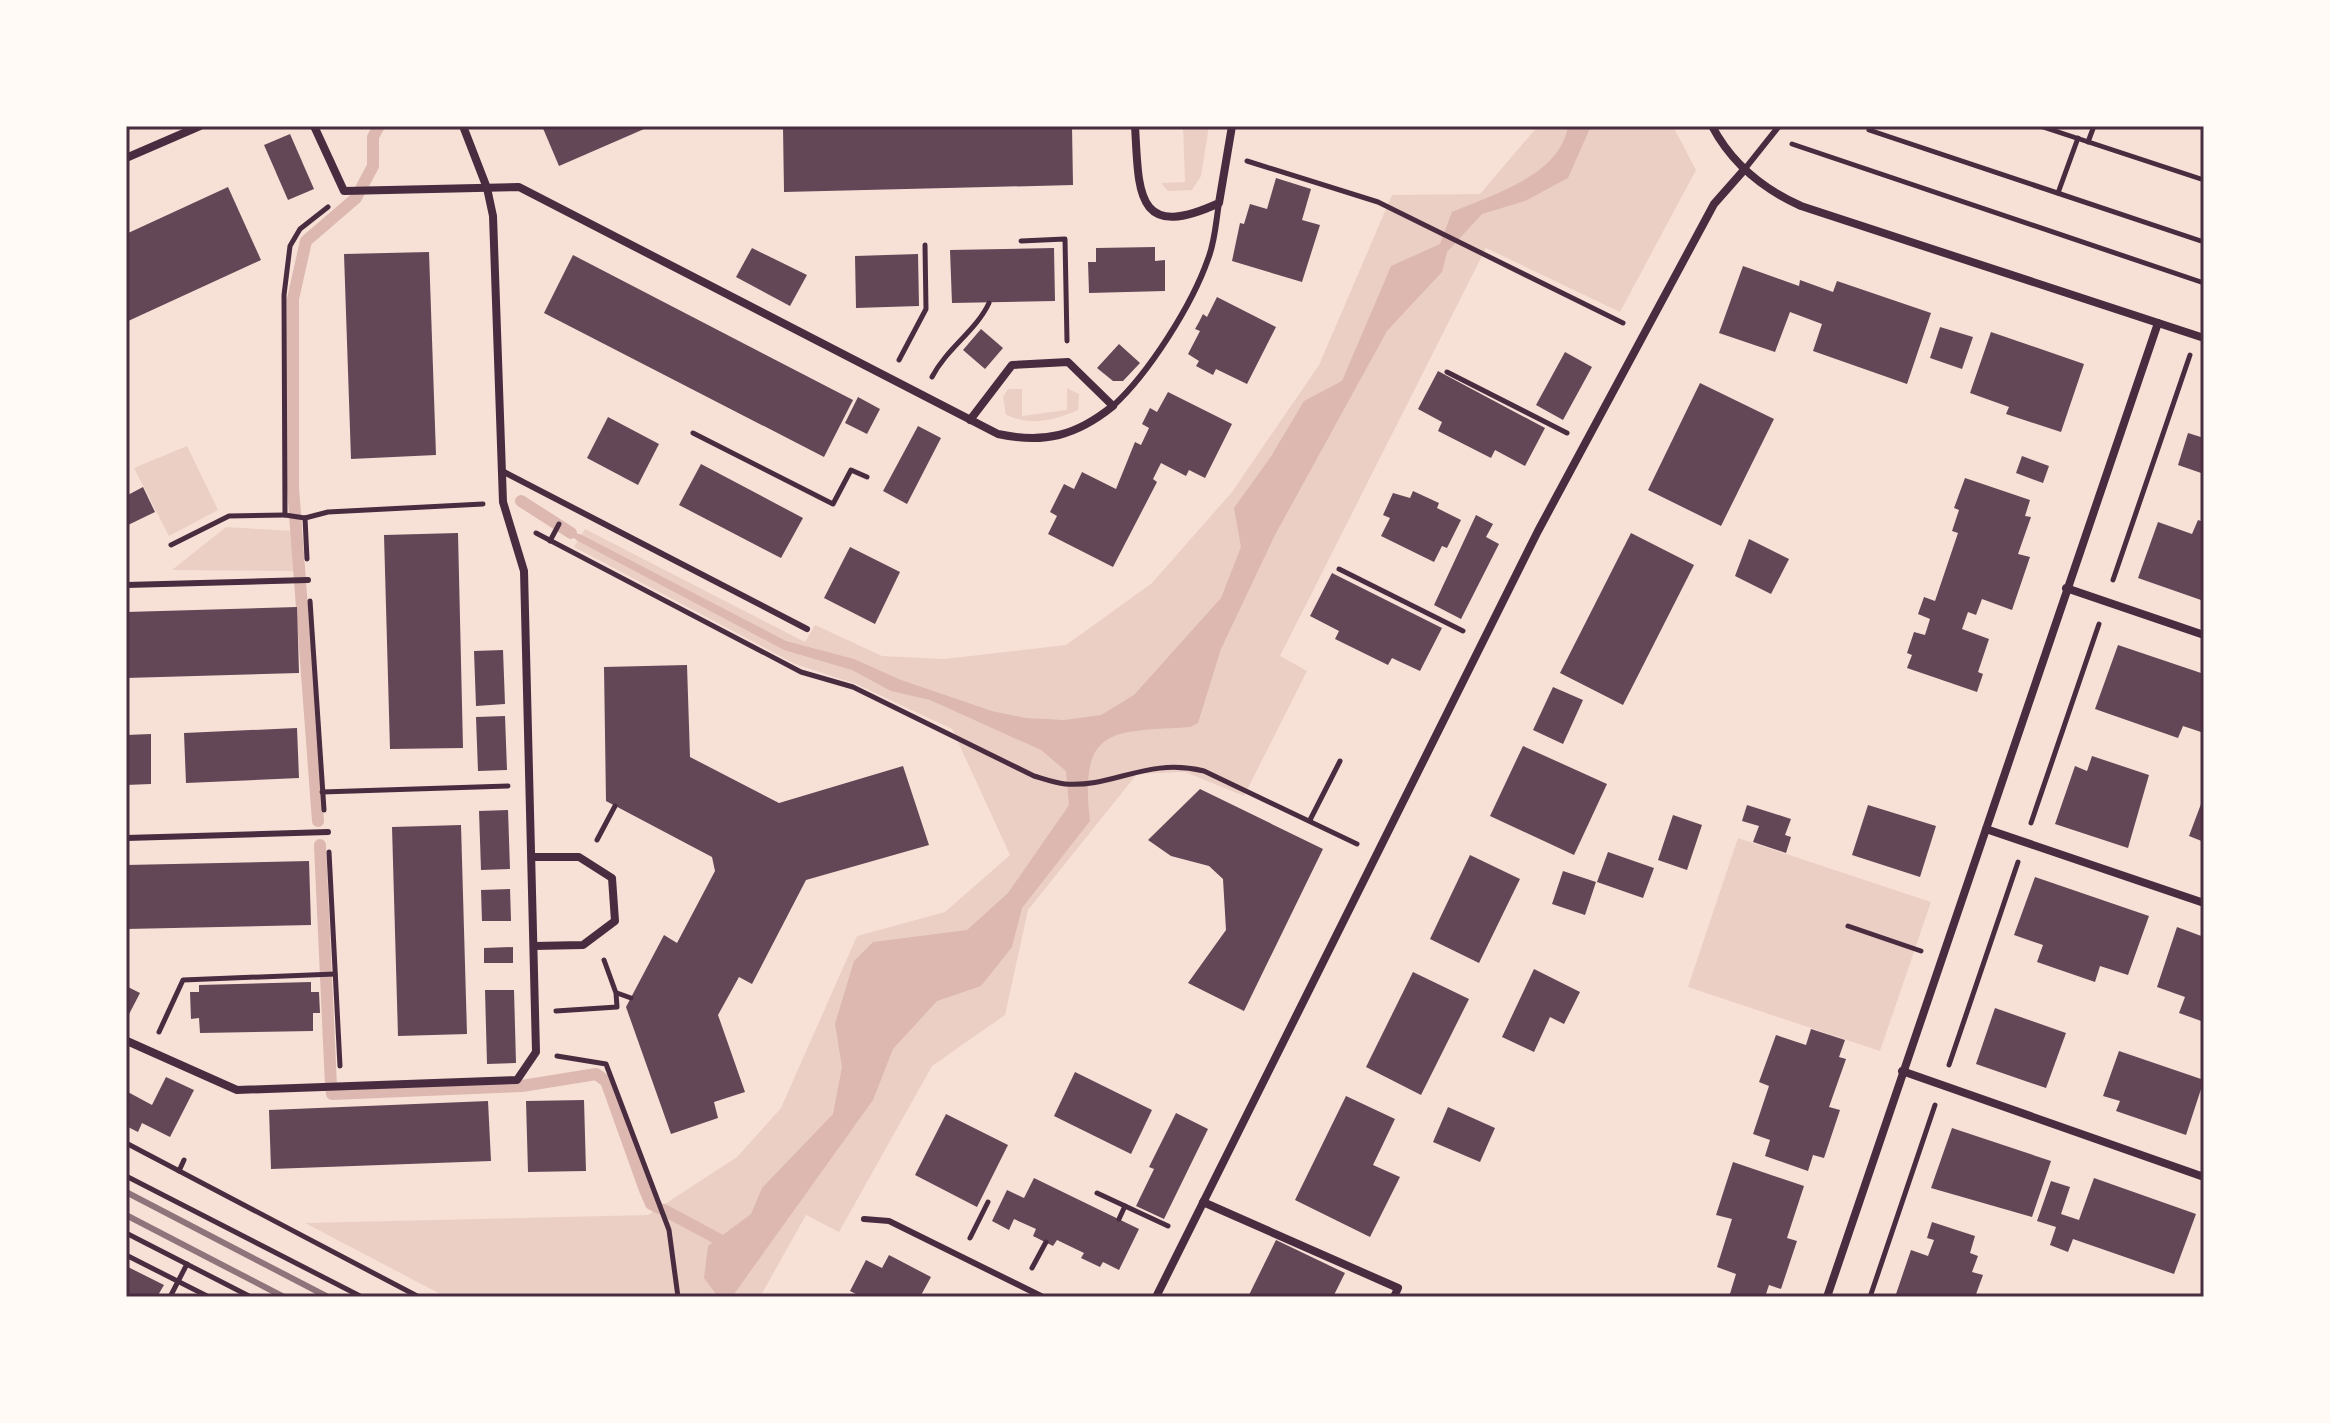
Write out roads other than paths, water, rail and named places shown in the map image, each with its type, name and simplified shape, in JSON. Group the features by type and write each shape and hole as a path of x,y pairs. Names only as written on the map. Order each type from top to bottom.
{"street":[{"path":"126,158 200,126"},
{"path":"314,126 344,191 519,187 923,396 970,420 998,434 1046,440 1073,433 1113,406 1068,362 1012,365 970,420"},
{"path":"126,1042 237,1090 517,1080 536,1052 524,571 503,502 493,216 487,188 463,126"},
{"path":"1135,126 1139,190 1148,209 1163,216 1194,215 1219,203 1232,126"},
{"path":"1712,126 1744,170 1770,192 1801,206 2200,337"},
{"path":"1156,1297 1538,531 1714,204 1744,170"},
{"path":"1827,1297 2158,323"},
{"path":"2066,588 2204,635"},
{"path":"1986,829 2204,903"},
{"path":"532,857 579,857 612,878 615,921 583,945 534,946"},
{"path":"1902,1071 2204,1177"},
{"path":"1203,1202 1398,1288 1394,1297"}],"lane":[{"path":"1744,170 1779,126"},
{"path":"1113,406 1130,391 1175,323 1209,258 1219,203"},
{"path":"502,471 807,629"},
{"path":"126,585 308,580"},
{"path":"126,838 328,832"},
{"path":"864,1219 889,1221 1043,1297"}],"waterway":[{"path":"318,821 293,488 293,299 306,241 356,198 373,166 373,137 379,126"},
{"path":"521,501 571,533"},
{"path":"320,845 331,1086"},
{"path":"331,1087 332,1094 522,1086 596,1074 606,1081 645,1190 651,1204 659,1208"},
{"path":"664,1210 718,1239"}],"railway":[{"path":"126,1192 328,1297"},
{"path":"126,1215 284,1297"}]}
